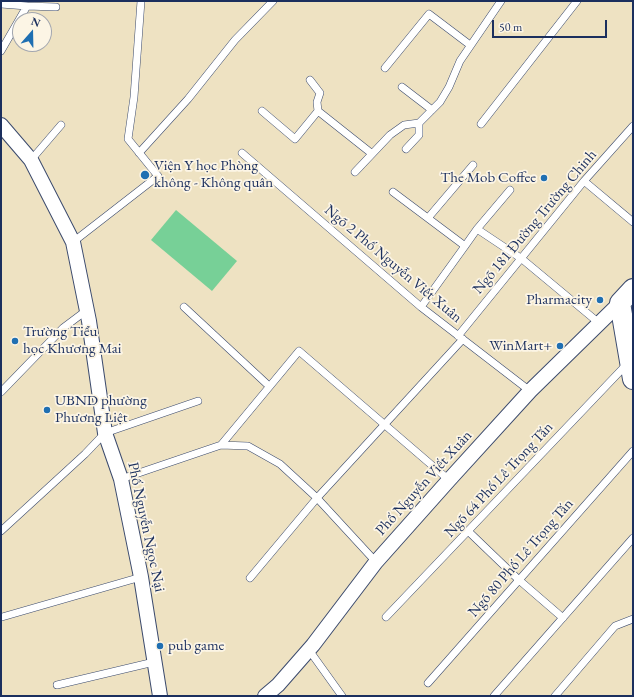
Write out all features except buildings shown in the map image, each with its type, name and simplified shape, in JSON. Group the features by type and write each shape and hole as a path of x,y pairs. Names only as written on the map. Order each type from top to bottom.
{"main road":[{"path":"627,296 631,370"}],"street":[{"name":"Phố Nguyễn Ngọc Nại","path":"1,125 31,160 73,242 87,310 106,433 121,479 141,577 160,696"},
{"name":"Phố Nguyễn Viết Xuân","path":"265,696 278,685 309,650 376,562 449,480 530,391 627,296"}],"lane":[{"path":"73,242 158,176 128,138 134,97 141,1"},
{"path":"139,153 188,99 235,40 273,1"},
{"path":"406,149 419,135 419,124 440,102 470,45 501,1"},
{"path":"481,124 576,1"},
{"path":"1,4 56,7"},
{"path":"1,51 27,6"},
{"path":"385,68 429,14 470,45"},
{"path":"310,80 320,93 317,102 318,111 371,154"},
{"path":"402,87 432,110"},
{"path":"262,111 295,139 318,111"},
{"path":"355,172 390,135 404,125 419,124"},
{"path":"31,160 61,125"},
{"name":"Ngõ 181 Đường Trường Chinh","path":"250,578 317,498 385,424 460,337 584,181 633,126"},
{"name":"Ngõ 2 Phố Nguyễn Viết Xuân","path":"242,153 421,307 530,391"},
{"path":"428,218 473,165"},
{"path":"584,181 633,222"},
{"path":"421,307 477,230 510,190"},
{"path":"393,192 465,246"},
{"path":"477,230 522,258 599,322"},
{"path":"184,307 269,386"},
{"path":"1,392 63,328 87,310"},
{"path":"221,445 299,351 449,480"},
{"name":"Ngõ 64 Phố Lê Trọng Tấn","path":"386,617 468,531 631,370"},
{"path":"1,530 106,433 198,401"},
{"path":"121,479 221,445 248,446 256,449 280,464 317,498 376,562"},
{"name":"Ngõ 80 Phố Lê Trọng Tấn","path":"428,683 633,451"},
{"path":"468,531 519,580 563,618"},
{"path":"494,696 633,538"},
{"path":"1,617 141,577"},
{"path":"554,696 615,626 633,619"},
{"path":"309,650 342,696"},
{"path":"57,685 154,662"}],"green space":[{"path":"176,210 237,261 212,291 151,240"}],"place":[{"name":"Viện Y học Phòng không - Không quân","path":"145,175"},
{"name":"The Mob Coffee","path":"544,178"},
{"name":"Pharmacity","path":"600,300"},
{"name":"Trường Tiểu học Khương Mai","path":"15,341"},
{"name":"WinMart+","path":"560,346"},
{"name":"UBND phường Phương Liệt","path":"47,410"},
{"name":"pub game","path":"160,646"}]}
